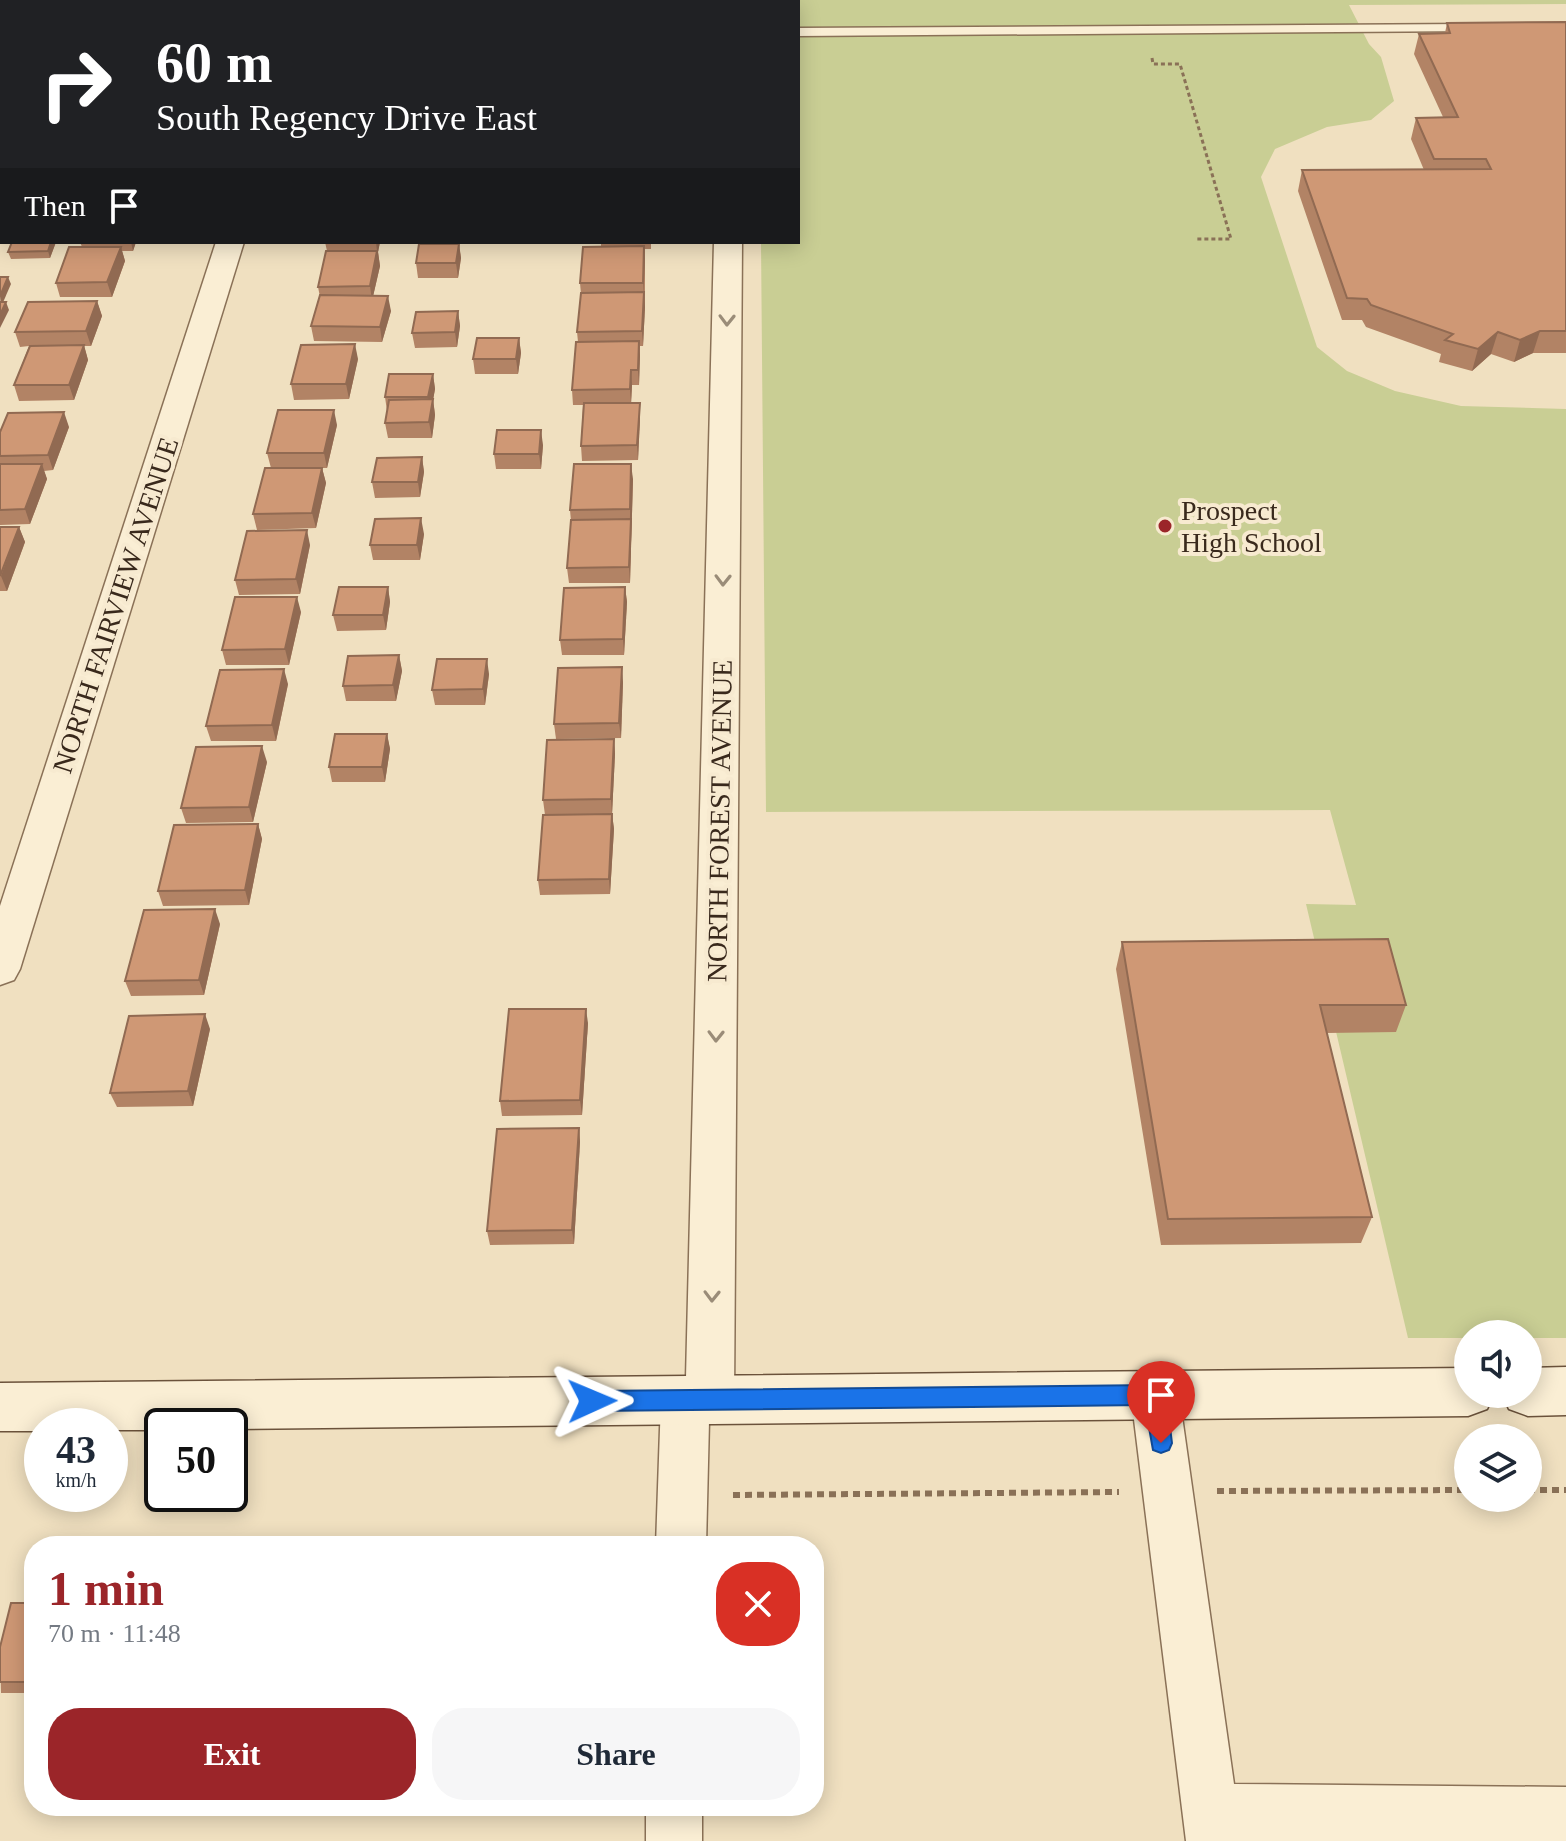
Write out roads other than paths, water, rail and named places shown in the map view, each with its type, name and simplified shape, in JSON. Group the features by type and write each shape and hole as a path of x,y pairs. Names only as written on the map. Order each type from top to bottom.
{"main road":[{"path":"1542,1392 1566,1391"},
{"path":"0,1407 1454,1392"}],"street":[{"name":"NORTH FAIRVIEW AVENUE","path":"0,969 229,244"},
{"name":"NORTH FOREST AVENUE","path":"682,1536 698,1399 728,244"},
{"path":"1155,1395 1211,1827 1566,1815"},
{"path":"674,1816 674,1841"}],"lane":[{"path":"800,32 1486,28"}],"place":[{"name":"Prospect High School","path":"1165,526"}]}
